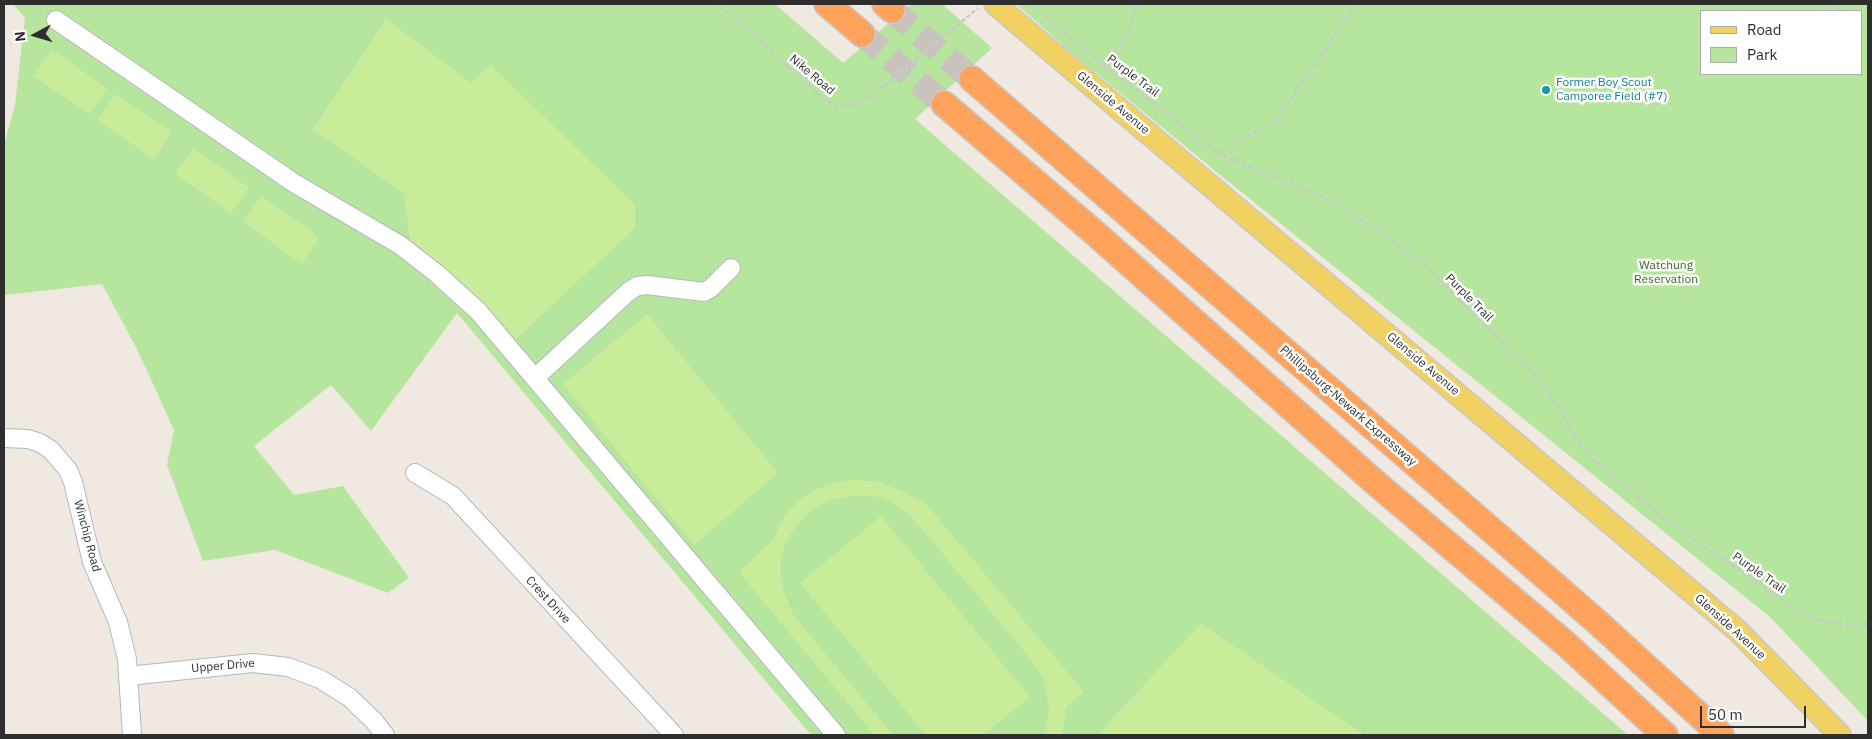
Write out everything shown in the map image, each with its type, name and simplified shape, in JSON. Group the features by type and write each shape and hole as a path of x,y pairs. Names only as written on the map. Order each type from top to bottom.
{"highway":[{"path":"827,4 862,34"},
{"name":"Phillipsburg-Newark Expressway","path":"972,79 1595,620 1721,735"},
{"path":"944,104 1096,234 1378,485 1566,644 1665,735"}],"main road":[{"name":"Glenside Avenue","path":"995,4 1730,625 1840,735"}],"street":[{"path":"56,20 294,183 400,245 436,273 478,311 836,735"},
{"path":"535,378 628,292 637,286 647,285 704,292 711,288 732,268"},
{"name":"Winchip Road","path":"4,438 28,439 40,443 61,459 68,470 73,482 92,562 118,622 126,659 132,735"},
{"name":"Crest Drive","path":"415,473 453,496 674,735"},
{"name":"Upper Drive","path":"128,676 253,663 288,667 320,679 342,692 362,708 385,735"}],"path":[{"name":"Nike Road","path":"715,4 730,14 824,99 847,106 870,97 983,4"},
{"name":"Purple Trail","path":"1029,4 1103,65 1220,154 1325,198 1379,231 1424,264 1548,390 1588,456 1663,518 1809,616 1815,619 1842,624 1868,624"},
{"path":"1103,65 1128,34 1137,4"},
{"path":"1220,154 1276,120 1356,4"},
{"path":"1862,29 1868,41"}],"green space":[{"path":"13,4 775,4 843,63 911,4 942,4 992,48 915,119 1628,735 811,735 457,313 371,431 331,385 254,446 294,495 343,486 409,578 388,593 275,550 203,561 167,465 174,430 138,351 102,284 4,295 4,145 15,105 25,18"},
{"name":"Watchung Reservation","path":"1016,4 1868,4 1868,721 1770,617 1214,170 1079,59"},
{"path":"386,19 471,83 491,65 635,205 635,228 515,340 411,247 404,194 313,129"},
{"path":"52,50 107,88 90,114 33,76"},
{"path":"115,94 172,132 154,159 97,120"},
{"path":"193,148 249,188 231,213 175,174"},
{"path":"261,196 319,237 302,264 243,222"},
{"path":"647,314 778,473 694,545 563,384"},
{"path":"853,480 879,482 902,491 927,505 1084,692 1066,707 1062,735 1044,735 1049,711 1047,694 1042,677 1033,662 916,522 904,510 891,502 879,497 855,495 830,500 817,506 790,534 781,559 781,575 783,590 794,616 893,735 874,735 739,572 772,541 786,514 803,497 828,484"},
{"path":"881,516 1030,697 983,735 926,735 800,583"},
{"path":"1201,624 1365,735 1099,735"}],"tunnel":[{"path":"892,10 972,79"},
{"path":"862,34 944,104"}],"place":[{"name":"Former Boy Scout Camporee Field (#7)","path":"1546,90"}]}
